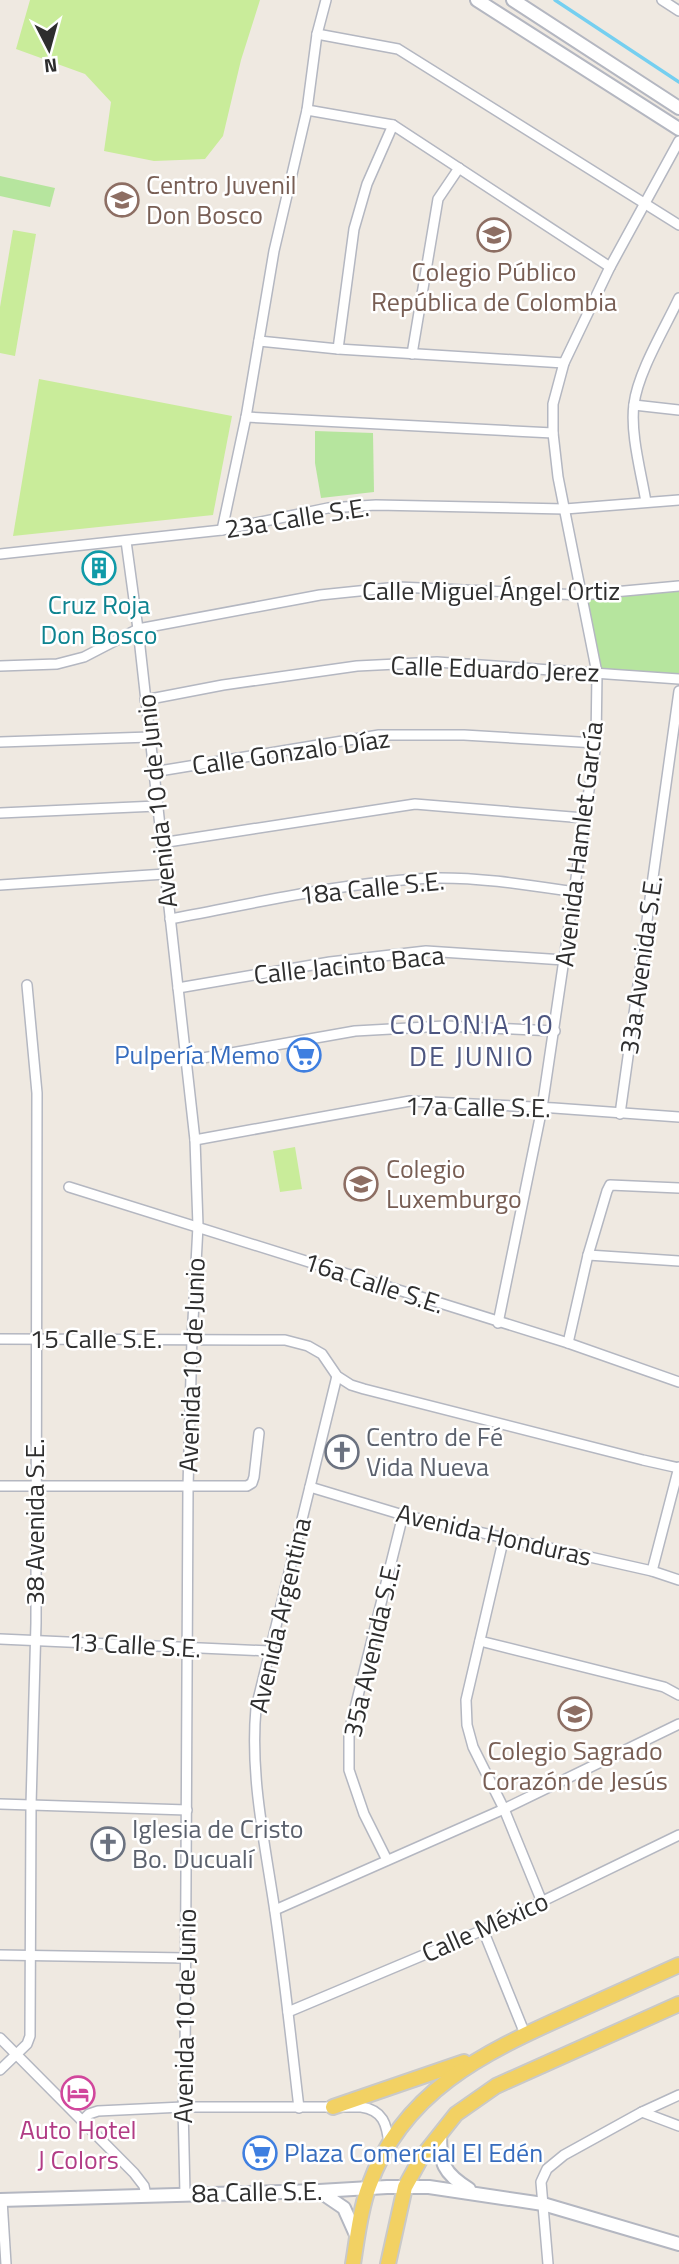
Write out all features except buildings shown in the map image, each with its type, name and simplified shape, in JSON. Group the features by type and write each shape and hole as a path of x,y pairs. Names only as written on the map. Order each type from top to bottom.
{"main road":[{"path":"477,0 679,129"},
{"path":"513,0 679,108"},
{"path":"659,94 679,99"},
{"path":"353,2264 368,2188 400,2126 424,2098 479,2058 525,2034 679,1965"},
{"path":"388,2264 405,2187 421,2158 456,2114 496,2086 679,2004"},
{"path":"334,2107 479,2058"},
{"path":"440,2134 440,2153 446,2169 456,2181 475,2193"},
{"name":"8a Calle S.E.","path":"1,2200 405,2187 475,2193 543,2204 679,2244"},
{"path":"318,2191 344,2208 357,2239"}],"street":[{"path":"222,530 246,417 274,251 307,110 317,34 326,0"},
{"path":"662,0 679,11"},
{"path":"317,34 398,50 679,225"},
{"path":"307,110 393,125 610,267"},
{"path":"338,349 355,229 367,184 393,125"},
{"name":"Avenida Hamlet García","path":"498,1323 542,1108 596,743 597,673 565,509 553,433 553,404 564,363 610,267 679,141"},
{"path":"412,354 439,199 459,168"},
{"path":"646,502 634,426 634,405 639,383 679,298"},
{"path":"259,341 338,349 564,363"},
{"path":"634,405 679,410"},
{"path":"246,417 553,433"},
{"name":"23a Calle S.E.","path":"0,554 222,530 328,508 376,505 565,509 679,500"},
{"name":"Avenida 10 de Junio","path":"126,541 195,1140 198,1226 188,1487 183,2107 185,2194"},
{"name":"Calle Miguel Ángel Ortiz","path":"0,666 57,664 84,657 138,629 320,595 398,587 581,595 679,586"},
{"name":"Calle Eduardo Jerez","path":"145,700 223,685 357,666 437,662 679,678"},
{"name":"33a Avenida S.E.","path":"620,1114 679,691"},
{"name":"Calle Gonzalo Díaz","path":"153,772 379,735 464,735 596,743"},
{"path":"0,742 150,737"},
{"path":"161,843 415,804 584,818"},
{"path":"0,813 157,806"},
{"path":"0,885 165,874"},
{"name":"18a Calle S.E.","path":"170,919 375,883 435,878 491,881 575,892"},
{"name":"Calle Jacinto Baca","path":"178,988 330,962 426,951 564,960"},
{"name":"38 Avenida S.E.","path":"0,2070 27,2044 30,2036 37,1093 27,985"},
{"path":"186,1060 355,1031 445,1026 555,1031"},
{"name":"17a Calle S.E.","path":"195,1140 410,1101 679,1117"},
{"path":"568,1343 588,1255 610,1185 679,1188"},
{"name":"16a Calle S.E.","path":"69,1187 568,1343 679,1382"},
{"path":"588,1255 679,1261"},
{"name":"15 Calle S.E.","path":"0,1339 285,1340 308,1346 322,1354 337,1376"},
{"path":"337,1376 363,1389 679,1467 652,1571"},
{"name":"Avenida Argentina","path":"299,2108 256,1782 253,1740 256,1708 269,1651 337,1376"},
{"path":"0,1486 247,1486 252,1483 259,1433"},
{"name":"Avenida Honduras","path":"310,1487 403,1515 652,1571 679,1580"},
{"name":"35a Avenida S.E.","path":"387,1860 364,1814 349,1770 349,1732 403,1515"},
{"path":"504,1537 466,1700 467,1725 473,1747 504,1809 542,1902"},
{"name":"13 Calle S.E.","path":"0,1639 269,1651"},
{"path":"480,1641 664,1687 679,1695"},
{"path":"275,1910 504,1809 679,1724"},
{"path":"0,1804 187,1810"},
{"name":"Calle México","path":"288,2012 483,1930 679,1835"},
{"path":"483,1930 525,2034"},
{"path":"0,1955 186,1958"},
{"path":"0,2038 139,2179 146,2195"},
{"path":"548,2264 541,2182 547,2169 565,2155 642,2112 679,2095"},
{"path":"83,2120 98,2111 183,2107 361,2107 378,2112 387,2127 389,2146"},
{"path":"642,2112 679,2126"},
{"path":"1,2200 6,2264"}],"green space":[{"path":"30,0 260,0 241,60 223,136 205,159 154,161 104,151 111,102 85,74 16,49"},
{"path":"0,176 55,188 50,207 0,196"},
{"path":"13,230 36,234 15,356 0,353 0,307"},
{"path":"39,379 232,416 213,515 13,536"},
{"path":"315,431 373,433 374,492 321,498 315,463"},
{"path":"679,586 679,679 597,673 581,595"},
{"path":"295,1147 302,1189 280,1192 273,1151"}],"waterway":[{"path":"555,0 679,82"}],"place":[{"name":"Centro Juvenil Don Bosco","path":"122,200"},
{"name":"Colegio Público República de Colombia","path":"494,235"},
{"name":"Cruz Roja Don Bosco","path":"99,568"},
{"name":"Pulpería Memo","path":"304,1055"},
{"name":"Colegio Luxemburgo","path":"361,1184"},
{"name":"Centro de Fé Vida Nueva","path":"342,1452"},
{"name":"Colegio Sagrado Corazón de Jesús","path":"575,1714"},
{"name":"Iglesia de Cristo Bo. Ducualí","path":"108,1844"},
{"name":"Auto Hotel J Colors","path":"78,2093"},
{"name":"Plaza Comercial El Edén","path":"260,2153"}],"district":[{"name":"COLONIA 10 DE JUNIO","path":"472,1040"}]}
